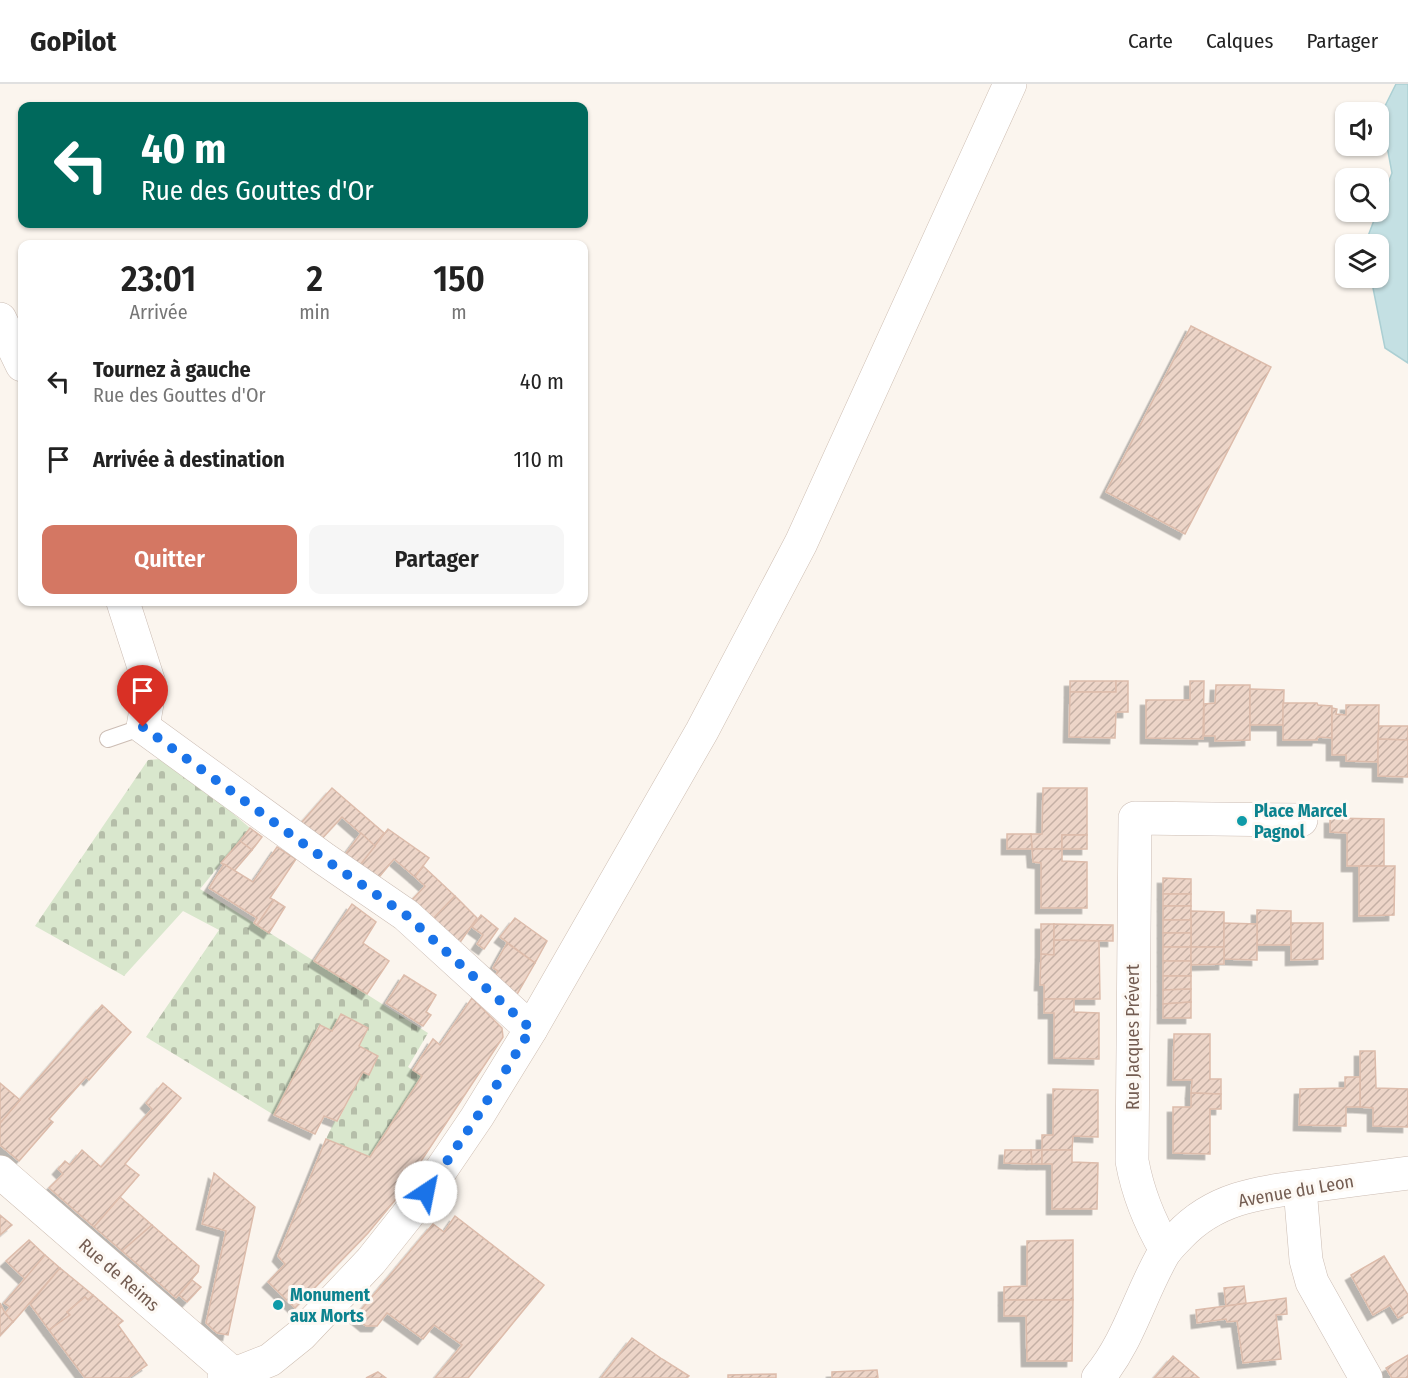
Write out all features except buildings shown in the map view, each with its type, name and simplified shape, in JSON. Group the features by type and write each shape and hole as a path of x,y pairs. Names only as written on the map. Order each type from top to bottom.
{"street":[{"path":"232,1377 270,1360 302,1335 371,1261 426,1192 477,1117 531,1029 702,731 801,543 1010,84"},
{"path":"0,319 18,357"},
{"path":"124,606 150,686 143,727 323,858 406,915 531,1029"},
{"name":"Rue Jacques Prévert","path":"1166,1250 1144,1210 1132,1161 1135,818 1302,820"},
{"name":"Rue de Reims","path":"0,1173 232,1377"},
{"name":"Avenue du Leon","path":"1098,1378 1122,1344 1149,1281 1166,1250 1190,1224 1213,1209 1235,1199 1408,1173"},
{"path":"1300,1188 1306,1260 1312,1282 1366,1378"}],"lane":[{"path":"108,738 143,727"}],"green space":[{"path":"169,759 250,828 200,889 428,1033 408,1067 422,1076 370,1157 326,1139 335,1120 338,1121 363,1072 369,1075 378,1056 359,1046 367,1027 341,1014 332,1031 319,1025 274,1115 146,1037 219,930 183,911 124,976 35,926 148,760"}],"water":[{"path":"1396,84 1408,84 1408,363 1385,348 1373,288 1389,288 1389,234 1369,234 1373,222 1389,222 1389,181 1392,173 1389,156 1389,102 1387,102"}],"place":[{"name":"Place Marcel Pagnol","path":"1242,821"},
{"name":"Monument aux Morts","path":"278,1305"}],"route":[{"path":"143,727 323,858 406,915 531,1029 477,1117 426,1192"}]}
